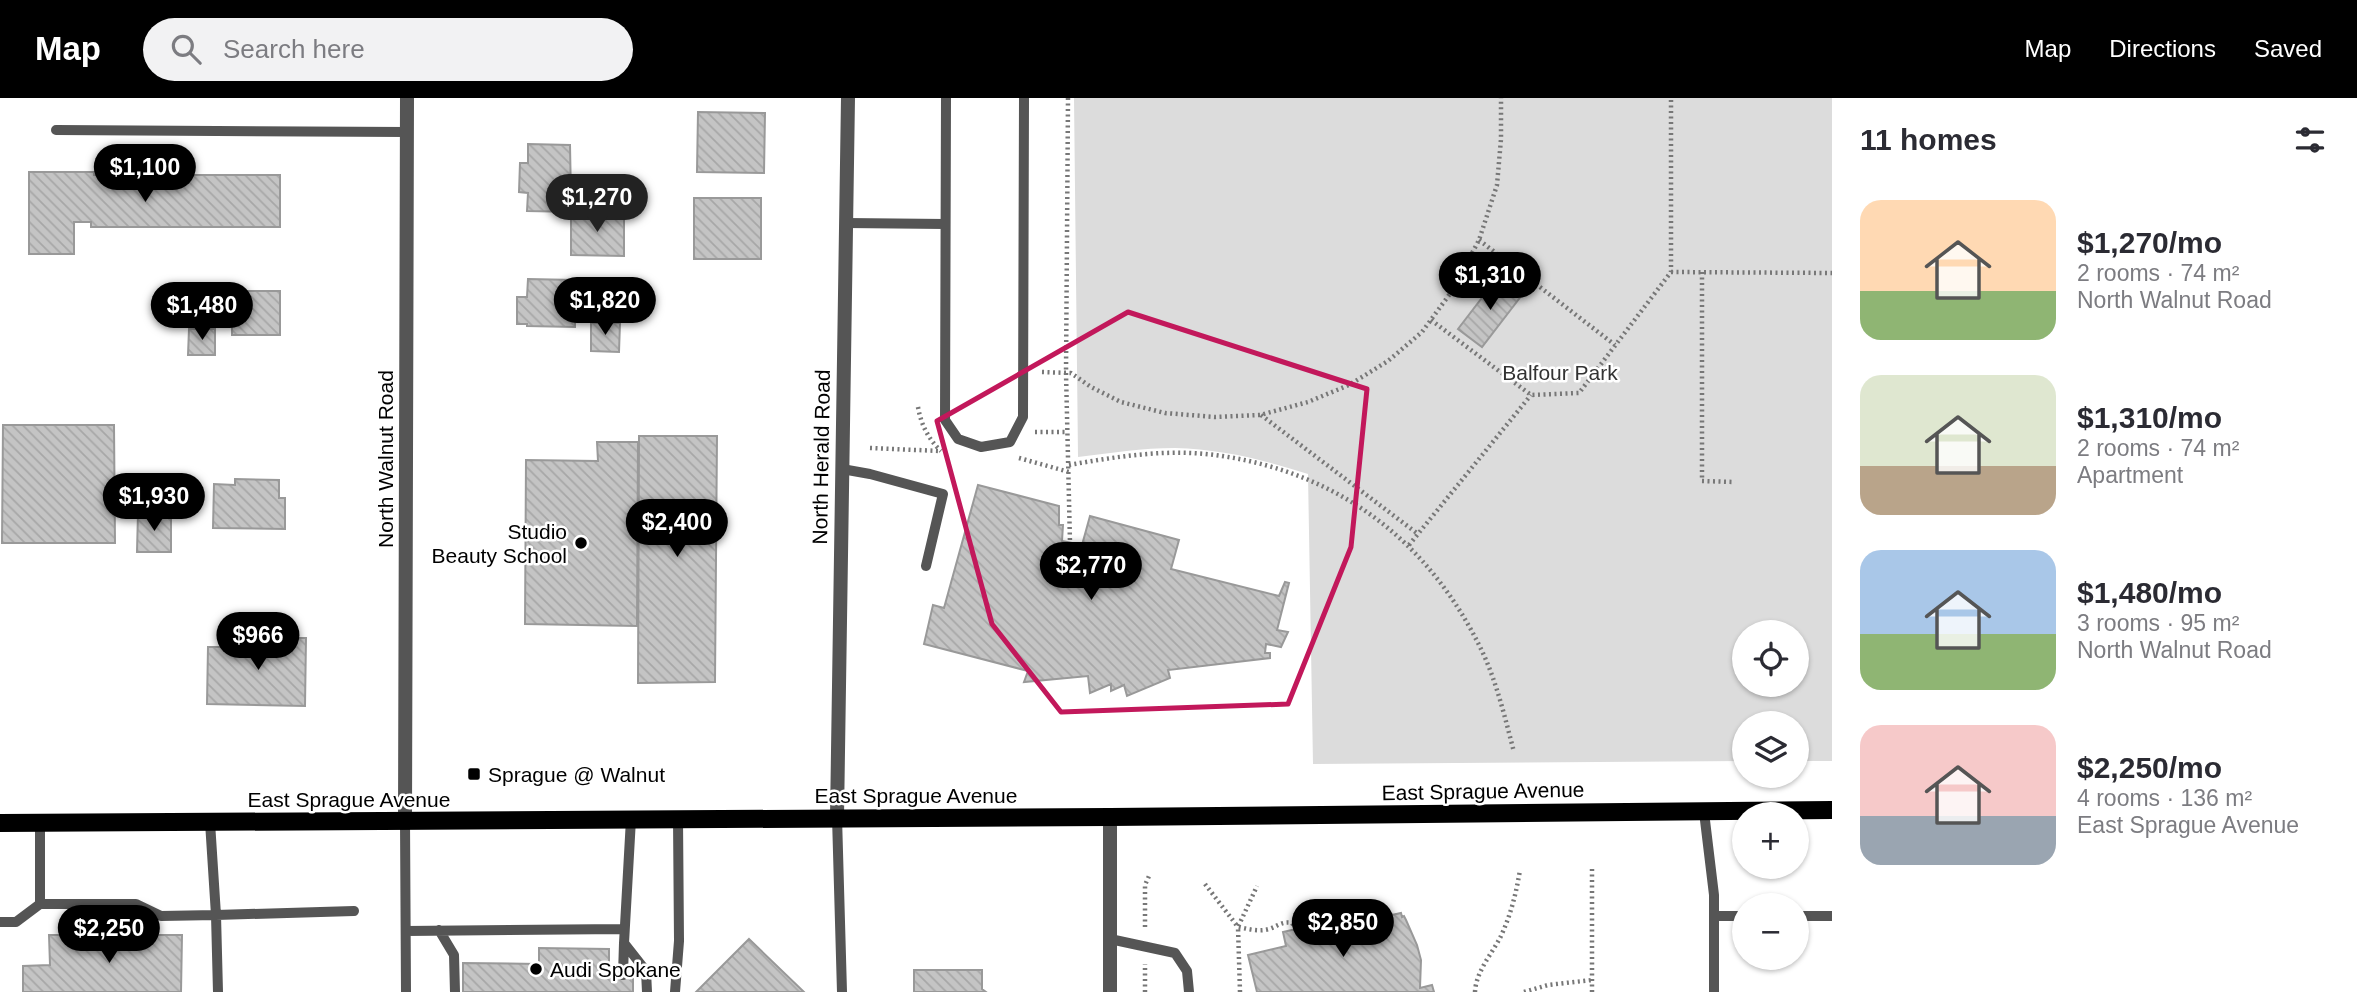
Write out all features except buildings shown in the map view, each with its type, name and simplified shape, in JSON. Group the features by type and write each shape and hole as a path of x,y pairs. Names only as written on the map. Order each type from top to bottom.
{"main road":[{"name":"East Sprague Avenue","path":"0,823 1832,810"}],"street":[{"name":"North Walnut Road","path":"405,821 407,98"},
{"name":"North Herald Road","path":"837,817 848,98"},
{"path":"1110,817 1110,992"}],"lane":[{"path":"946,98 945,420 958,439 981,447 1010,442 1023,417 1024,98"},
{"path":"56,130 407,132"},
{"path":"846,223 945,224"},
{"path":"842,469 943,494 926,566"},
{"path":"1704,812 1714,895 1714,992"},
{"path":"837,817 842,992"},
{"path":"623,975 631,819"},
{"path":"675,992 679,941 678,819"},
{"path":"405,821 407,992"},
{"path":"210,822 218,992"},
{"path":"40,823 40,904"},
{"path":"0,922 16,922 40,904 136,904 161,916 354,911"},
{"path":"1714,916 1732,916"},
{"path":"1809,916 1832,916"},
{"path":"406,931 624,929"},
{"path":"439,930 454,955 455,992"},
{"path":"1110,939 1175,953 1188,971 1189,992"},
{"path":"624,943 646,971 647,992"}],"path":[{"path":"1068,98 1066,373 1070,543"},
{"path":"1023,372 1071,373 1121,402 1165,413 1215,417 1260,415 1308,402 1349,384 1388,361 1422,331 1452,291 1479,240 1497,185 1501,98"},
{"path":"1431,320 1531,395 1579,393 1671,272 1671,98"},
{"path":"1479,240 1615,345"},
{"path":"1671,272 1832,273"},
{"path":"1702,272 1702,481 1735,482"},
{"path":"1409,545 1531,395"},
{"path":"1260,415 1418,534"},
{"path":"1034,432 1068,432"},
{"path":"1010,442 1012,456 1069,472"},
{"path":"870,448 941,451"},
{"path":"1069,465 1132,455 1169,453 1222,456 1268,467 1314,483 1356,505 1409,545 1447,590 1482,652 1495,683 1514,752"},
{"path":"1591,992 1592,869"},
{"path":"1475,992 1476,982 1513,907 1520,870"},
{"path":"1205,884 1238,927 1267,930 1284,922 1292,923 1296,929"},
{"path":"1240,992 1238,927 1257,886"},
{"path":"1524,992 1548,985 1591,980"}],"highlighted area":[{"path":"1128,312 1367,389 1351,547 1288,704 1061,712 992,624 937,421"}],"green space":[{"name":"Balfour Park","path":"1074,98 1832,98 1832,761 1809,761 1809,711 1732,711 1732,761 1313,764 1308,474 1243,456 1209,451 1175,448 1078,457"}],"place":[{"name":"Studio Beauty School","path":"581,543"},
{"name":"Sprague @ Walnut","path":"474,774"},
{"name":"Audi Spokane","path":"536,969"}]}
